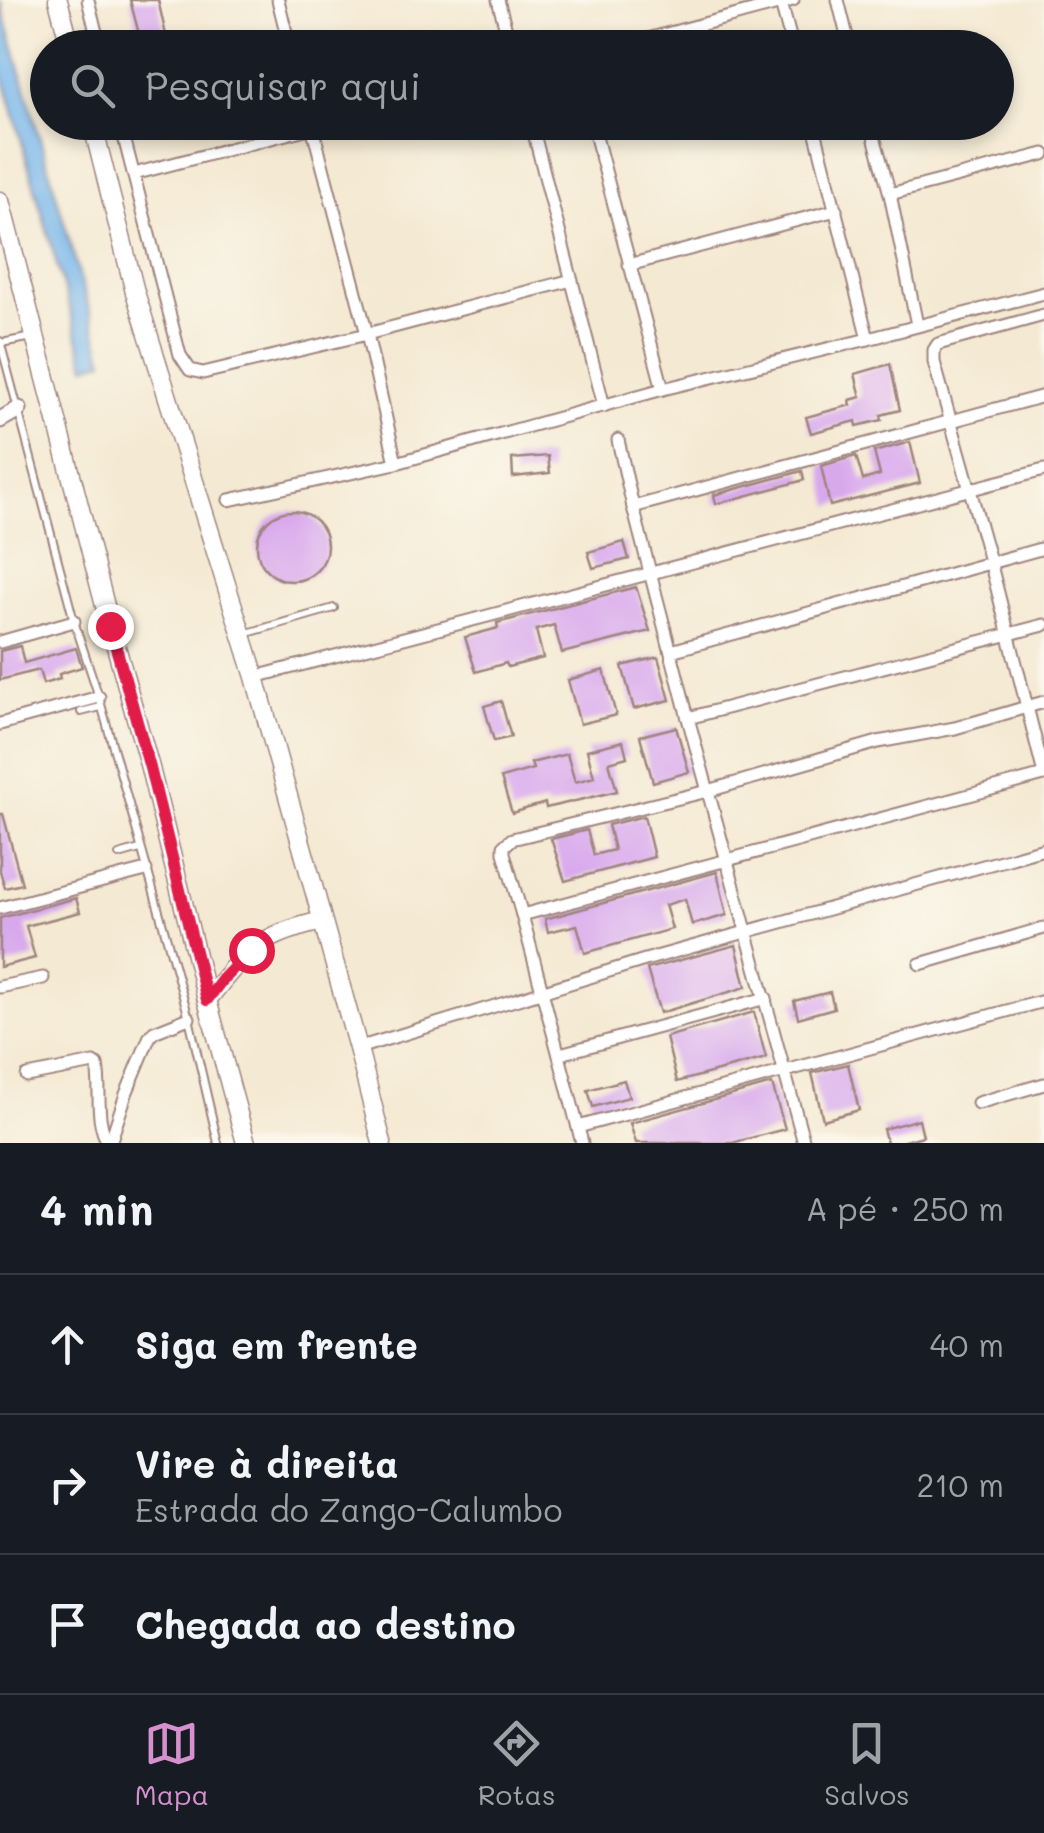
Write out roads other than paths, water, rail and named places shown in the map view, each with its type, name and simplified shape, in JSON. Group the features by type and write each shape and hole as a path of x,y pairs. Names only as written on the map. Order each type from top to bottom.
{"main road":[{"path":"58,0 67,30"},
{"path":"97,140 135,292 255,677 382,1143"},
{"path":"0,201 246,1143"},
{"path":"207,1000 238,962 263,940 322,922"}],"street":[{"path":"88,0 96,30"},
{"path":"278,0 286,30"},
{"path":"498,0 506,30"},
{"path":"838,0 846,30"},
{"path":"682,30 787,2 791,30"},
{"path":"125,140 180,355 190,370 203,372 368,334 572,280"},
{"path":"134,174 257,140"},
{"path":"315,140 368,334 396,463"},
{"path":"535,140 604,406"},
{"path":"597,140 663,390"},
{"path":"818,140 868,339"},
{"path":"875,140 918,325"},
{"path":"890,194 1044,154"},
{"path":"629,265 836,210"},
{"path":"230,500 396,463 1044,293"},
{"path":"522,916 1044,775 971,489 934,362 934,350 938,344 1044,314"},
{"path":"632,507 1044,396"},
{"path":"0,420 18,408"},
{"path":"618,440 632,507 785,1071 799,1142"},
{"path":"255,677 1044,470"},
{"path":"671,651 1044,548"},
{"path":"0,642 74,620"},
{"path":"688,718 1044,625"},
{"path":"0,724 100,702"},
{"path":"582,1143 504,846 512,839 1044,702"},
{"path":"358,1048 1044,849"},
{"path":"0,908 146,870"},
{"path":"920,964 1044,928"},
{"path":"0,987 43,978"},
{"path":"560,1054 766,998"},
{"path":"578,1126 1044,1000"},
{"path":"109,1143 150,1036 189,1018"},
{"path":"27,1076 97,1065 99,1120 109,1143"},
{"path":"978,1103 1044,1084"}],"lane":[{"path":"0,240 15,260"},
{"path":"35,337 0,343 74,620 189,1018 218,1143"},
{"path":"242,635 334,608"},
{"path":"81,712 100,702"},
{"path":"119,854 140,849"}],"water":[{"path":"0,0 30,104 30,140 40,140 104,361 86,366 0,66"}]}
